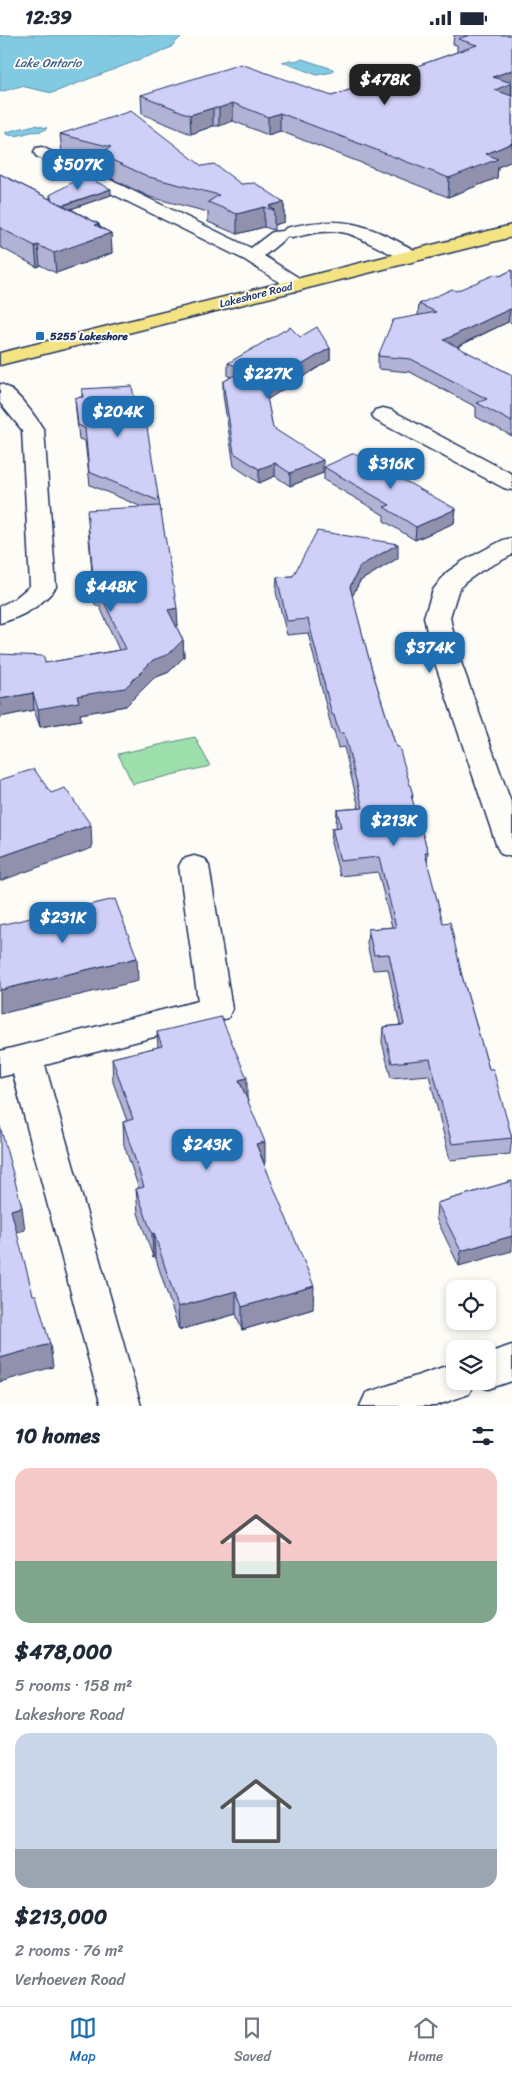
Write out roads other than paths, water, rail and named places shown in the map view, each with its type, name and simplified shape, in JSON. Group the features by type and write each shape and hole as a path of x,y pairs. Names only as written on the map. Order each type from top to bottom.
{"main road":[{"name":"Lakeshore Road","path":"0,359 512,231"}],"street":[{"path":"42,152 252,256 297,285"},
{"path":"252,256 285,234 324,226 349,228 381,239 410,256"},
{"path":"0,390 28,422 32,431 43,587 31,601 0,615"},
{"path":"383,415 512,483"},
{"path":"512,545 472,566 455,578 446,590 436,617 444,651 512,847"},
{"path":"121,1406 13,1061 216,1009 194,866"},
{"path":"496,1368 512,1363"},
{"path":"380,1406 446,1384"}],"water":[{"name":"Lake Ontario","path":"0,35 183,35 170,48 52,93 21,86 0,92"},
{"path":"302,59 333,69 333,72 317,75 282,62"},
{"path":"35,125 47,128 42,131 13,136 6,134 6,132"}],"place":[{"name":"5255 Lakeshore","path":"40,336"}]}
